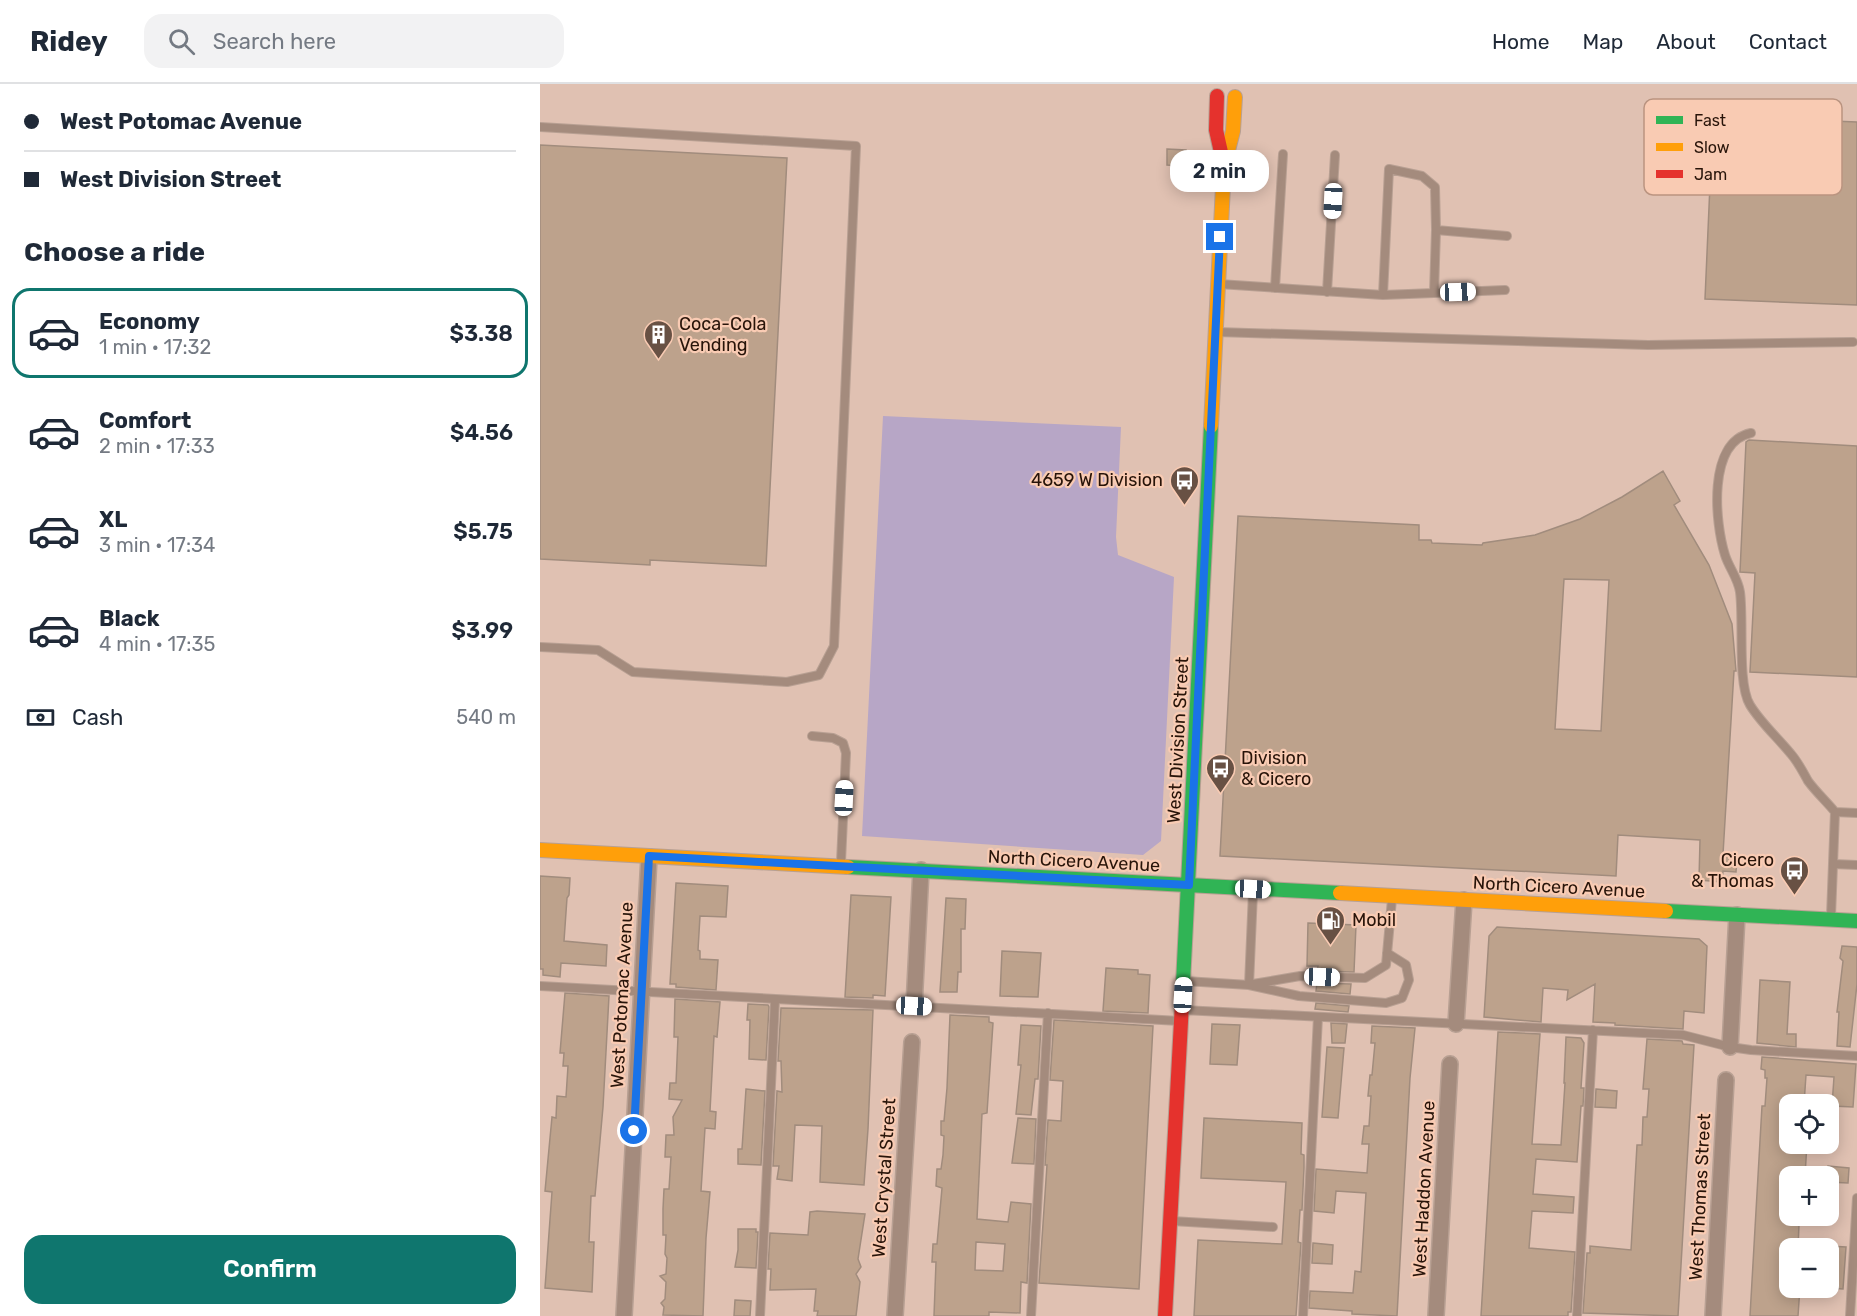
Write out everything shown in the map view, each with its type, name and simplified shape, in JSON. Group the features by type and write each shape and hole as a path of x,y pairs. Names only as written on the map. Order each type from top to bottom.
{"main road":[{"name":"West Division Street","path":"1217,96 1216,130 1224,166"},
{"name":"West Division Street","path":"1165,1316 1189,885 1224,166 1233,131 1235,97"},
{"name":"North Cicero Avenue","path":"540,850 1857,921"}],"street":[{"name":"West Potomac Avenue","path":"624,1316 649,856"},
{"path":"914,1006 921,870"},
{"path":"1456,1024 1464,900"},
{"path":"1730,1047 1737,915"},
{"name":"West Crystal Street","path":"895,1316 912,1042"},
{"name":"West Haddon Avenue","path":"1436,1316 1450,1064"},
{"name":"West Thomas Street","path":"1713,1316 1726,1080"}],"lane":[{"path":"540,127 856,146 834,646 819,675 788,682 633,672 598,650 540,647"},
{"path":"1275,288 1282,154"},
{"path":"1328,292 1335,155"},
{"path":"1383,295 1389,169 1422,176 1435,187 1434,293"},
{"path":"1436,230 1507,236"},
{"path":"1218,284 1383,295 1505,290"},
{"path":"1215,332 1648,345 1853,342"},
{"path":"1751,433 1742,435 1724,457 1719,468 1718,482 1719,516 1724,552 1740,591 1743,684 1750,705 1835,812 1830,920"},
{"path":"812,736 833,738 843,743 846,753 841,866"},
{"path":"1835,812 1857,813"},
{"path":"1833,864 1857,865"},
{"path":"1249,984 1253,889"},
{"path":"1249,984 1300,976 1365,978 1386,965 1392,896"},
{"path":"1184,980 1249,984 1299,996 1386,1004 1402,998 1409,980 1406,964 1387,952"},
{"path":"540,986 1048,1014 1318,1017 1593,1030 1683,1035 1753,1051 1857,1056"},
{"path":"760,1316 775,1000"},
{"path":"1031,1316 1048,1014"},
{"path":"1303,1316 1318,1017"},
{"path":"1577,1316 1593,1030"},
{"path":"1850,1316 1857,1198"},
{"path":"1171,1221 1272,1227"}],"shaded area":[{"path":"883,416 1121,427 1116,537 1118,555 1174,577 1161,841 1143,855 862,836"}],"building":[{"path":"1842,121 1857,122 1857,305 1705,299 1710,195 1842,195"},
{"name":"Coca-Cola Vending","path":"540,145 787,158 766,566 650,560 650,565 540,559"},
{"path":"1167,149 1186,150 1186,166 1167,165"},
{"path":"1749,440 1857,446 1857,677 1750,672 1755,573 1740,572 1746,442"},
{"path":"1663,471 1680,501 1674,505 1709,565 1732,624 1736,671 1734,671 1723,854 1737,855 1736,872 1723,871 1722,882 1699,880 1700,840 1618,835 1616,876 1220,856 1238,516 1419,525 1419,540 1431,540 1432,543 1482,545 1535,535 1580,519 1622,497","holes":["1564,579 1609,580 1601,731 1555,729"]},
{"path":"540,876 570,878 564,941 607,945 606,966 561,963 560,977 543,975 543,969 540,969"},
{"path":"676,883 728,886 726,917 700,916 698,950 700,959 718,960 716,990 676,987 676,984 670,984"},
{"path":"851,895 891,897 885,996 845,997"},
{"path":"946,898 966,899 965,929 961,929 961,972 958,972 957,992 940,992"},
{"name":"Mobil","path":"1308,923 1356,925 1354,972 1317,971 1318,966 1307,966"},
{"path":"1497,927 1699,939 1707,946 1704,1013 1684,1011 1683,1029 1593,1022 1595,984 1567,1000 1568,990 1543,988 1541,1022 1484,1017 1489,936"},
{"path":"1842,946 1857,947 1857,984 1850,1047 1837,1046"},
{"path":"1002,951 1041,953 1038,997 1000,996"},
{"path":"1106,968 1138,970 1138,974 1150,975 1148,1013 1103,1011"},
{"path":"1760,980 1790,982 1787,1034 1796,1034 1796,1047 1757,1043"},
{"path":"1317,983 1351,984 1350,994 1316,991"},
{"path":"565,993 609,996 595,1196 591,1196 589,1242 594,1242 592,1292 545,1288 552,1192 545,1191 552,1117 556,1118 557,1096 566,1097 568,1066 563,1066 564,1053 560,1053"},
{"path":"675,999 720,1002 717,1037 714,1036 710,1111 716,1112 715,1129 705,1128 701,1191 710,1192 703,1316 663,1315 664,1307 661,1303 665,1299 666,1282 660,1276 666,1274 667,1258 665,1254 666,1235 663,1235 664,1189 669,1189 671,1157 665,1157 666,1135 674,1135 673,1117 682,1100 669,1099 670,1083 676,1083 678,1037 674,1037"},
{"path":"1316,1003 1349,1006 1348,1012 1315,1009"},
{"path":"748,1004 768,1005 769,1007 766,1060 749,1059"},
{"path":"781,1008 873,1010 864,1185 820,1182 822,1126 795,1125 792,1181 777,1179 779,1166 773,1166 777,1091 782,1092 781,1061 778,1061"},
{"path":"950,1015 989,1017 989,1022 993,1023 987,1113 982,1114 977,1219 1008,1222 1011,1202 1031,1204 1027,1283 1021,1282 1020,1313 989,1312 989,1316 934,1316 936,1262 932,1262 933,1244 937,1244 942,1188 936,1186 937,1169 941,1169 943,1155 944,1136 941,1135 941,1121 944,1121","holes":["976,1242 1005,1244 1003,1271 975,1270"]},
{"path":"1054,1020 1153,1026 1139,1289 1039,1283 1048,1120 1061,1121 1063,1081 1050,1080"},
{"path":"1331,1023 1347,1024 1345,1043 1332,1043"},
{"path":"1212,1024 1240,1025 1237,1065 1210,1064"},
{"path":"1021,1025 1041,1026 1038,1079 1035,1079 1031,1115 1016,1114 1021,1065 1018,1065"},
{"path":"1372,1026 1415,1028 1410,1078 1397,1316 1352,1314 1352,1311 1309,1308 1310,1291 1353,1293 1355,1271 1361,1272 1366,1193 1336,1191 1334,1213 1314,1211 1316,1169 1367,1173 1369,1144 1362,1144 1364,1126 1369,1126 1371,1096 1368,1096 1375,1043 1371,1043"},
{"path":"1498,1032 1540,1034 1532,1144 1561,1145 1566,1037 1581,1038 1584,1043 1581,1088 1584,1088 1583,1106 1581,1106 1577,1162 1536,1159 1533,1194 1574,1197 1573,1213 1532,1211 1529,1248 1575,1252 1571,1312 1568,1312 1568,1316 1481,1316"},
{"path":"1647,1039 1682,1041 1683,1044 1694,1045 1678,1316 1583,1313 1587,1253 1590,1253 1590,1246 1631,1250 1637,1145 1642,1145 1643,1117 1647,1117 1649,1089 1643,1089"},
{"path":"1327,1047 1344,1048 1338,1118 1322,1117"},
{"path":"1762,1057 1856,1064 1853,1107 1839,1106 1839,1094 1833,1094 1834,1077 1806,1075 1805,1094 1779,1094 1779,1154 1806,1154 1806,1166 1779,1166 1779,1226 1799,1226 1798,1238 1779,1238 1779,1298 1799,1298 1798,1316 1750,1316 1762,1106 1765,1106 1767,1078 1765,1078 1765,1070 1761,1069"},
{"path":"746,1089 765,1091 761,1165 738,1164 738,1149 742,1149"},
{"path":"1596,1089 1617,1091 1616,1108 1595,1107"},
{"path":"1018,1118 1036,1119 1034,1164 1012,1163"},
{"path":"1204,1118 1302,1123 1301,1154 1304,1155 1304,1168 1298,1242 1301,1243 1296,1316 1194,1316 1198,1240 1282,1244 1286,1182 1201,1178"},
{"path":"1839,1167 1849,1168 1848,1183 1839,1183"},
{"path":"810,1212 865,1214 858,1259 861,1267 856,1274 860,1282 856,1316 817,1316 818,1311 814,1311 816,1289 770,1290 771,1269 768,1269 770,1233 808,1235"},
{"path":"738,1229 756,1229 758,1232 756,1268 735,1267"},
{"path":"1313,1243 1333,1245 1332,1264 1312,1263"},
{"path":"1839,1247 1846,1247 1843,1289 1839,1289"},
{"path":"735,1300 751,1301 750,1316 734,1316"}],"traffic: fast":[{"path":"1182,1003 1211,426"},
{"path":"848,867 1340,893"},
{"path":"1666,911 1857,921"}],"traffic: slow":[{"path":"1211,426 1224,166 1233,131 1235,97"},
{"path":"540,850 848,867"},
{"path":"1340,893 1666,911"}],"traffic: jam":[{"path":"1217,96 1216,130 1223,161"},
{"path":"1165,1316 1182,1003"}],"place":[{"name":"Coca-Cola Vending","path":"658,360"},
{"name":"4659 W Division","path":"1184,506"},
{"name":"Division & Cicero","path":"1220,794"},
{"name":"Cicero & Thomas","path":"1795,896"},
{"name":"Mobil","path":"1331,946"}],"route":[{"path":"634,1131 649,856 1189,885 1220,237"}]}
